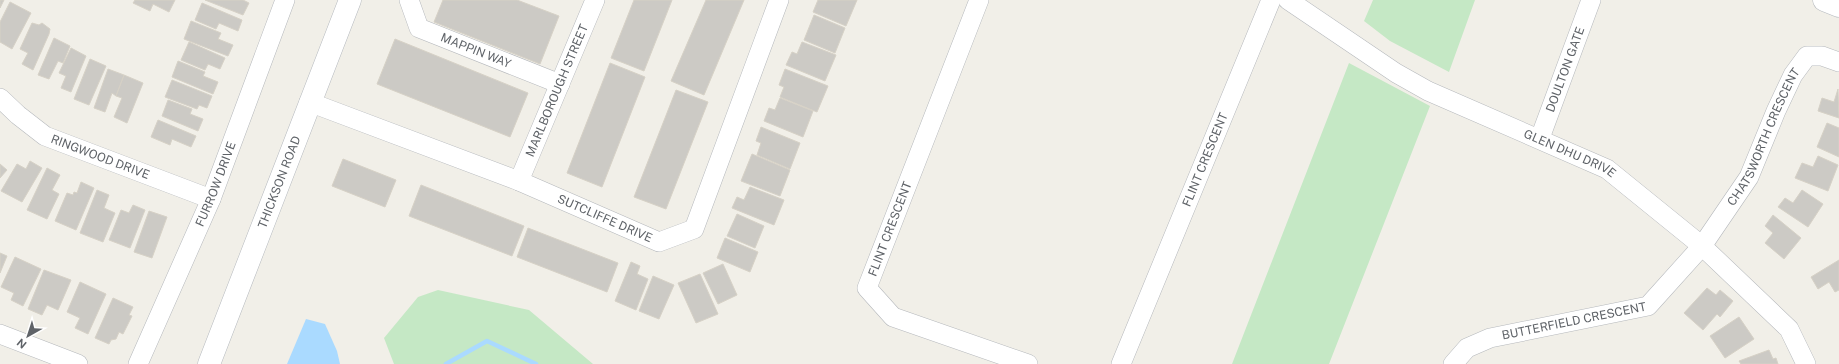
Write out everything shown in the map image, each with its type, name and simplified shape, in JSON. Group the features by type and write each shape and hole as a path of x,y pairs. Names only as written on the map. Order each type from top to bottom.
{"main road":[{"name":"THICKSON ROAD","path":"209,364 309,102 350,0"},
{"path":"1824,0 1839,6"}],"street":[{"name":"FURROW DRIVE","path":"138,364 211,199 285,0"},
{"name":"MAPPIN WAY","path":"409,0 419,28 560,84"},
{"name":"SUTCLIFFE DRIVE","path":"309,102 519,181 659,242 694,229 779,0"},
{"name":"FLINT CRESCENT","path":"979,0 867,288 893,317 1028,364"},
{"name":"FLINT CRESCENT","path":"1121,364 1271,0"},
{"name":"GLEN DHU DRIVE","path":"1288,0 1396,73 1428,91 1540,138 1607,169 1702,246 1789,329 1806,364"},
{"name":"DOULTON GATE","path":"1540,138 1591,0"},
{"name":"MARLBOROUGH STREET","path":"519,181 560,84 589,2"},
{"name":"CHATSWORTH CRESCENT","path":"1702,246 1749,177 1786,89 1793,75 1807,56 1822,56 1839,62"},
{"name":"RINGWOOD DRIVE","path":"0,98 18,115 45,136 211,199"},
{"name":"BUTTERFIELD CRESCENT","path":"1453,364 1467,348 1490,338 1648,306 1702,246"},
{"path":"0,334 78,364"}],"green space":[{"path":"1373,0 1475,0 1449,72 1390,41 1364,21"},
{"path":"1349,63 1430,106 1329,364 1232,364"},
{"path":"438,290 529,310 593,364 394,364 384,338 418,297"}],"water":[{"path":"306,319 325,324 337,351 340,364 287,364"}],"building":[{"path":"0,0 4,0 0,8"},
{"path":"135,0 175,0 169,12 153,4 150,11 133,3"},
{"path":"205,0 243,0 249,3 243,15"},
{"path":"443,0 517,0 559,16 540,64 434,22"},
{"path":"634,0 672,0 644,71 611,58"},
{"path":"706,0 744,0 704,95 671,81"},
{"path":"818,0 857,0 846,26 813,12"},
{"path":"10,2 31,13 12,49 0,42 0,22"},
{"path":"202,3 242,20 238,31 219,23 216,29 195,20"},
{"path":"814,15 845,28 835,53 804,40"},
{"path":"191,21 221,33 218,39 233,45 228,56 184,39"},
{"path":"32,23 39,25 42,23 50,29 33,70 22,64 28,53 20,49"},
{"path":"54,38 70,46 63,63 58,61 49,79 38,75"},
{"path":"395,39 528,93 510,137 377,84"},
{"path":"189,42 225,58 220,69 208,64 205,70 181,60"},
{"path":"802,42 836,55 825,81 786,65 792,52 797,54"},
{"path":"71,48 86,56 71,92 61,88 66,76 59,73"},
{"path":"90,59 106,66 89,105 74,99"},
{"path":"178,61 205,72 203,76 218,82 213,94 172,77"},
{"path":"610,63 645,77 602,187 567,173"},
{"path":"108,69 124,75 116,96 112,93 105,112 94,108"},
{"path":"785,69 828,86 817,112 780,97 784,87 779,85"},
{"path":"124,75 143,83 127,123 114,117 122,98 116,96"},
{"path":"172,80 212,96 207,108 199,105 197,109 165,97"},
{"path":"1838,89 1839,118 1818,111 1822,98 1834,102"},
{"path":"676,90 708,102 666,209 634,197"},
{"path":"780,98 813,111 803,137 764,121 769,108 775,110"},
{"path":"168,100 192,109 190,114 203,119 198,131 162,116"},
{"path":"158,120 196,136 191,147 172,139 170,145 151,137"},
{"path":"1827,123 1839,128 1839,157 1817,147"},
{"path":"761,127 800,143 790,169 757,155 761,143 756,141"},
{"path":"752,154 790,170 780,196 741,181"},
{"path":"1818,156 1838,165 1828,191 1795,178 1802,163 1813,167"},
{"path":"343,159 396,180 385,207 332,186"},
{"path":"30,161 42,168 22,202 1,191 17,164 26,169"},
{"path":"0,164 7,170 0,178"},
{"path":"47,168 60,175 52,190 59,194 47,219 27,210"},
{"path":"81,182 94,188 76,230 55,221 67,193 73,195 74,192 77,193"},
{"path":"421,185 524,226 512,256 409,216"},
{"path":"750,187 784,200 774,225 732,208 737,197 744,200"},
{"path":"97,190 109,195 104,208 115,213 103,242 80,233"},
{"path":"1802,190 1823,204 1808,227 1778,207 1785,198 1793,203"},
{"path":"133,205 145,210 130,248 109,240 121,210 129,213"},
{"path":"149,211 167,217 152,258 134,252"},
{"path":"737,214 764,226 755,248 727,236"},
{"path":"1773,215 1801,238 1784,259 1765,243 1773,233 1765,226"},
{"path":"528,228 618,263 607,292 517,257"},
{"path":"725,238 758,252 750,272 717,258"},
{"path":"0,253 7,256 0,273"},
{"path":"15,257 41,269 23,306 11,300 14,293 1,287"},
{"path":"1839,260 1839,290 1835,292 1829,282 1818,289 1811,277"},
{"path":"631,262 640,266 637,274 648,279 636,310 615,301"},
{"path":"723,264 737,295 718,304 703,273"},
{"path":"44,270 71,280 58,310 47,305 42,315 28,309"},
{"path":"700,274 718,314 696,323 678,283"},
{"path":"653,276 674,285 659,319 639,311"},
{"path":"80,282 106,294 88,334 75,328 80,318 67,312"},
{"path":"1707,288 1716,295 1720,290 1733,301 1720,317 1717,314 1703,330 1684,313"},
{"path":"113,298 133,307 129,315 132,316 123,334 119,332 116,339 111,340 109,344 95,338"},
{"path":"1739,317 1754,339 1725,358 1710,336"},
{"path":"1769,350 1773,359 1776,358 1778,364 1741,364 1739,361"}],"waterway":[{"path":"446,364 487,341 536,364"}]}
